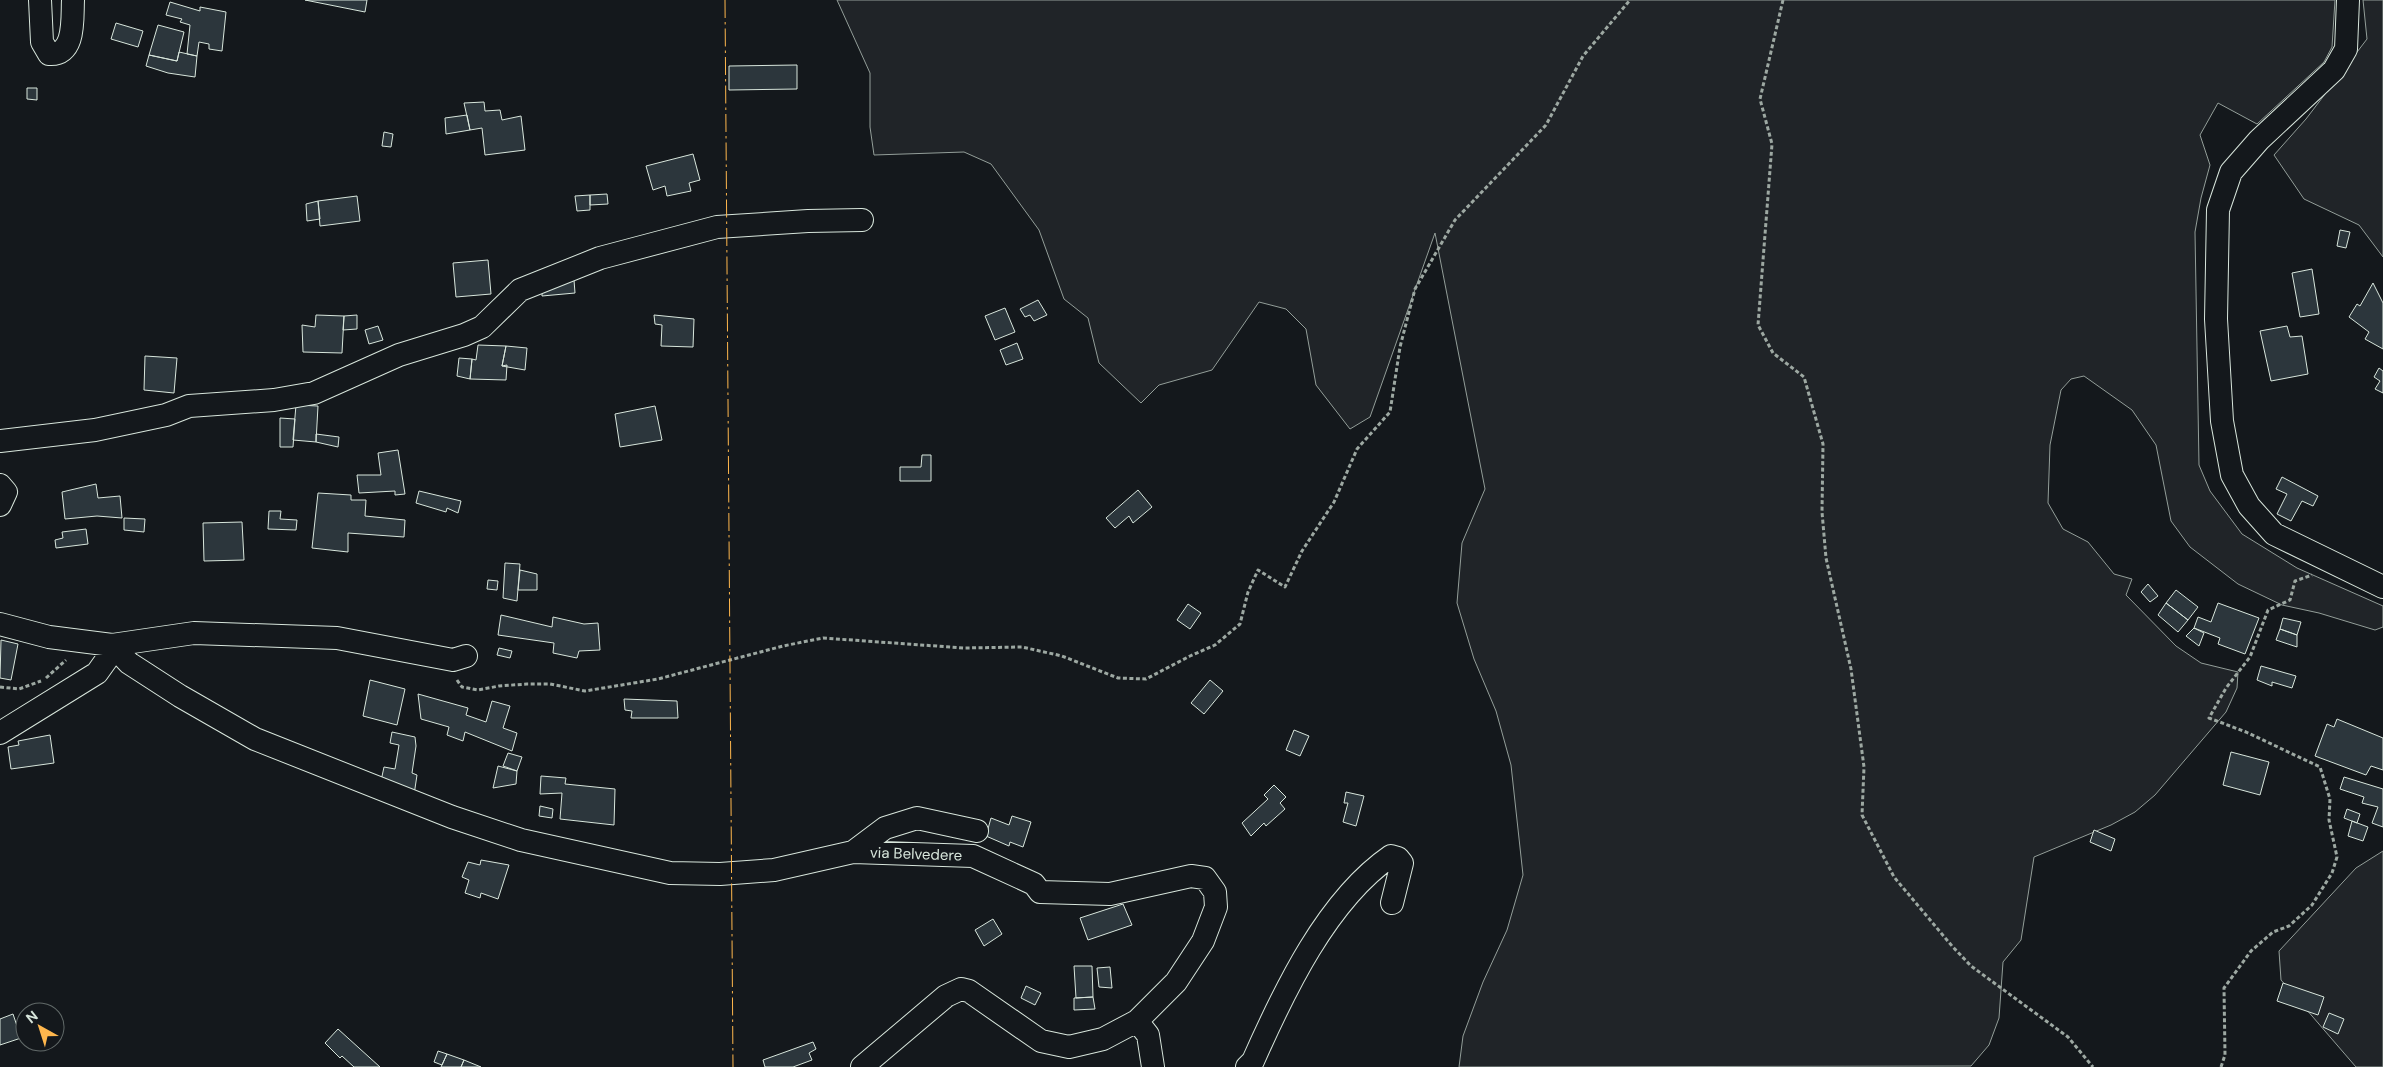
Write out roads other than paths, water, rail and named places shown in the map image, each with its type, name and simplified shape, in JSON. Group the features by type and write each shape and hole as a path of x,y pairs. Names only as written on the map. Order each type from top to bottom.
{"street":[{"path":"40,0 42,42 48,54 56,54 62,50 70,39 73,0"},
{"path":"2348,0 2346,49 2334,70 2259,140 2231,172 2218,210 2216,309 2222,421 2232,475 2249,506 2274,534 2383,587"},
{"path":"0,441 95,430 166,415 189,406 274,400 314,393 399,354 464,335 482,327 520,290 600,258 716,227 808,221 862,220"},
{"path":"0,485 6,492 0,505"},
{"path":"0,624 49,637 112,645 194,633 283,635 337,638 453,660 466,656"},
{"path":"0,733 97,673 107,659 112,645"},
{"path":"112,645 129,663 180,696 255,739 452,818 521,840 670,873 720,874 774,870 853,852 885,828 917,818 977,831"},
{"name":"via Belvedere","path":"853,852 973,856 1034,884 1040,892 1110,894 1191,876 1204,878 1215,892 1216,907 1203,941 1176,982 1137,1021"},
{"path":"1247,1067 1253,1061 1303,959 1357,886 1378,866 1392,856 1398,858 1402,863 1392,903"},
{"path":"862,1067 946,996 961,990 969,991 1041,1041 1069,1047 1103,1039 1137,1021 1148,1035 1153,1067"}]}
